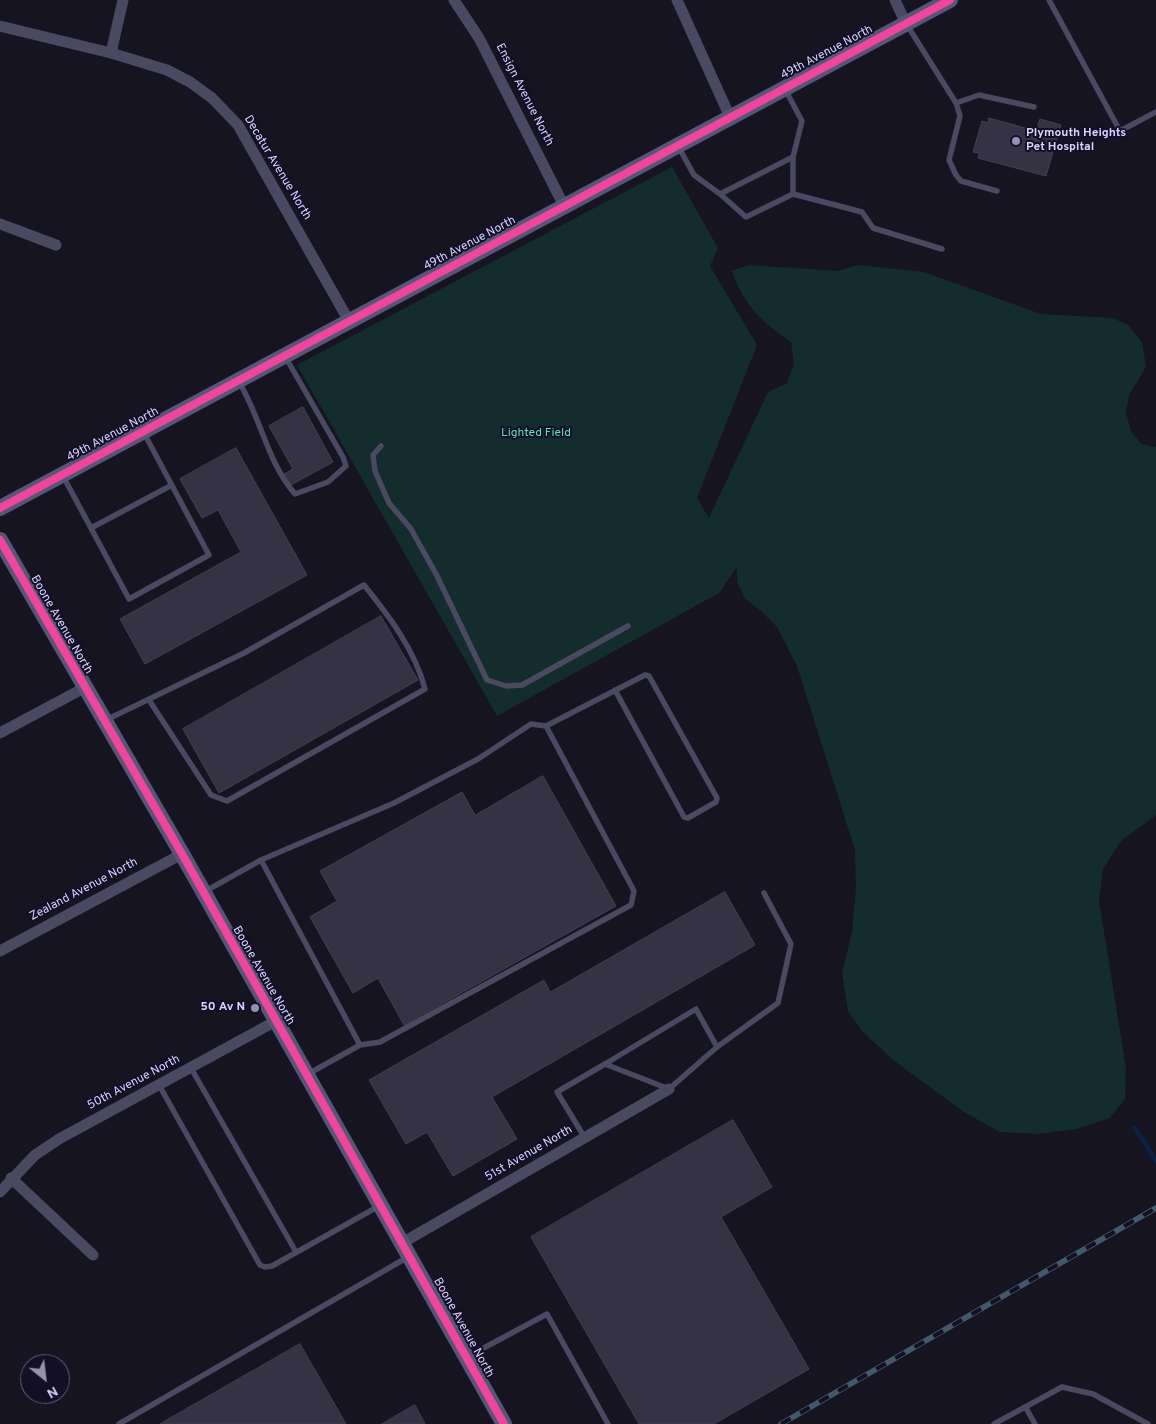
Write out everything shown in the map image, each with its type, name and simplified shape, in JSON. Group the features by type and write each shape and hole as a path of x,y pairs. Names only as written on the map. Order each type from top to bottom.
{"street":[{"path":"111,53 123,0"},
{"name":"Ensign Avenue North","path":"454,0 479,38 564,206"},
{"path":"677,0 730,117"},
{"path":"895,0 906,24"},
{"name":"49th Avenue North","path":"0,508 950,0"},
{"name":"Decatur Avenue North","path":"0,26 111,53 167,70 190,82 212,98 238,125 349,321"},
{"path":"0,224 56,245"},
{"name":"Boone Avenue North","path":"0,540 84,688 182,854 504,1424"},
{"path":"0,733 84,688"},
{"name":"Zealand Avenue North","path":"0,951 182,854"},
{"name":"50th Avenue North","path":"0,1192 11,1178 35,1155 59,1139 276,1021"},
{"name":"51st Avenue North","path":"406,1249 585,1138 669,1089"},
{"path":"11,1178 93,1255"}],"lane":[{"path":"1049,0 1120,131 1156,112"},
{"path":"906,24 924,56 956,103 960,116 949,160 956,175 961,182 997,191"},
{"path":"785,89 802,121 793,157 793,194"},
{"path":"956,103 979,95 1034,107"},
{"path":"678,146 694,175 720,194 746,217 793,194 862,212 873,228 942,249"},
{"path":"720,194 793,157"},
{"path":"238,380 248,398 282,479 295,494 328,482 346,466 343,457 285,356"},
{"path":"62,474 128,599 209,556 143,432"},
{"path":"381,446 373,455 375,471 389,503 411,529 436,574 487,680 506,686 522,685 628,626"},
{"path":"91,528 172,485"},
{"path":"104,722 244,653 364,585 393,621 421,673 425,689 227,801 211,795 149,700"},
{"path":"202,892 261,860 394,803 478,759 531,724 546,726 615,690 645,675 649,676 717,798 716,802 688,818 684,817 615,690"},
{"path":"307,1075 360,1045 380,1042 631,906 634,891 546,726"},
{"path":"261,860 360,1045"},
{"path":"604,1064 669,1089 717,1047 778,1003 791,944 764,893"},
{"path":"585,1138 557,1092 696,1009 717,1047"},
{"path":"191,1068 296,1252"},
{"path":"159,1085 260,1264 266,1267 272,1266 381,1205"},
{"path":"119,1424 371,1276 406,1249"},
{"path":"467,1357 546,1314 608,1424"},
{"path":"994,1424 1062,1387 1093,1394 1148,1424"},
{"path":"1026,1408 1035,1424"}],"green space":[{"name":"Lighted Field","path":"672,167 718,248 710,266 757,345 697,498 709,518 768,392 787,383 794,364 791,342 763,320 748,304 732,271 748,265 838,271 858,265 924,272 1041,314 1113,318 1128,325 1142,342 1146,367 1129,395 1126,413 1131,431 1141,444 1156,447 1156,815 1121,841 1103,869 1099,901 1126,1068 1125,1099 1110,1118 1076,1129 1038,1134 1000,1132 964,1112 893,1060 862,1031 848,1011 842,973 852,932 856,888 855,850 797,666 777,627 760,610 745,599 737,582 737,567 719,593 497,716 297,365"}],"building":[{"name":"Plymouth Heights Pet Hospital","path":"989,118 1036,131 1040,119 1061,125 1046,176 978,158 979,153 973,152 982,121 988,123"},
{"path":"303,407 333,462 291,485 284,474 293,469 269,426"},
{"path":"236,448 307,575 145,664 120,619 241,552 218,510 202,518 180,479"},
{"path":"381,616 418,680 219,793 183,729"},
{"path":"543,776 616,906 404,1025 378,978 353,993 310,917 337,901 320,871 462,792 475,815"},
{"path":"725,892 755,945 492,1097 517,1139 453,1176 427,1132 406,1144 369,1080 544,980 550,992"},
{"path":"733,1120 772,1187 721,1217 809,1369 714,1424 639,1424 531,1237"},
{"path":"300,1344 346,1424 160,1424"},
{"path":"415,1405 425,1424 382,1424"}],"waterway":[{"path":"1135,1128 1156,1161"}],"railway":[{"path":"781,1424 1156,1208"}],"cycle path":[{"path":"0,508 950,0"},
{"path":"0,540 182,854 504,1424"}],"place":[{"name":"Plymouth Heights Pet Hospital","path":"1016,141"},
{"name":"50 Av N","path":"255,1008"}]}
